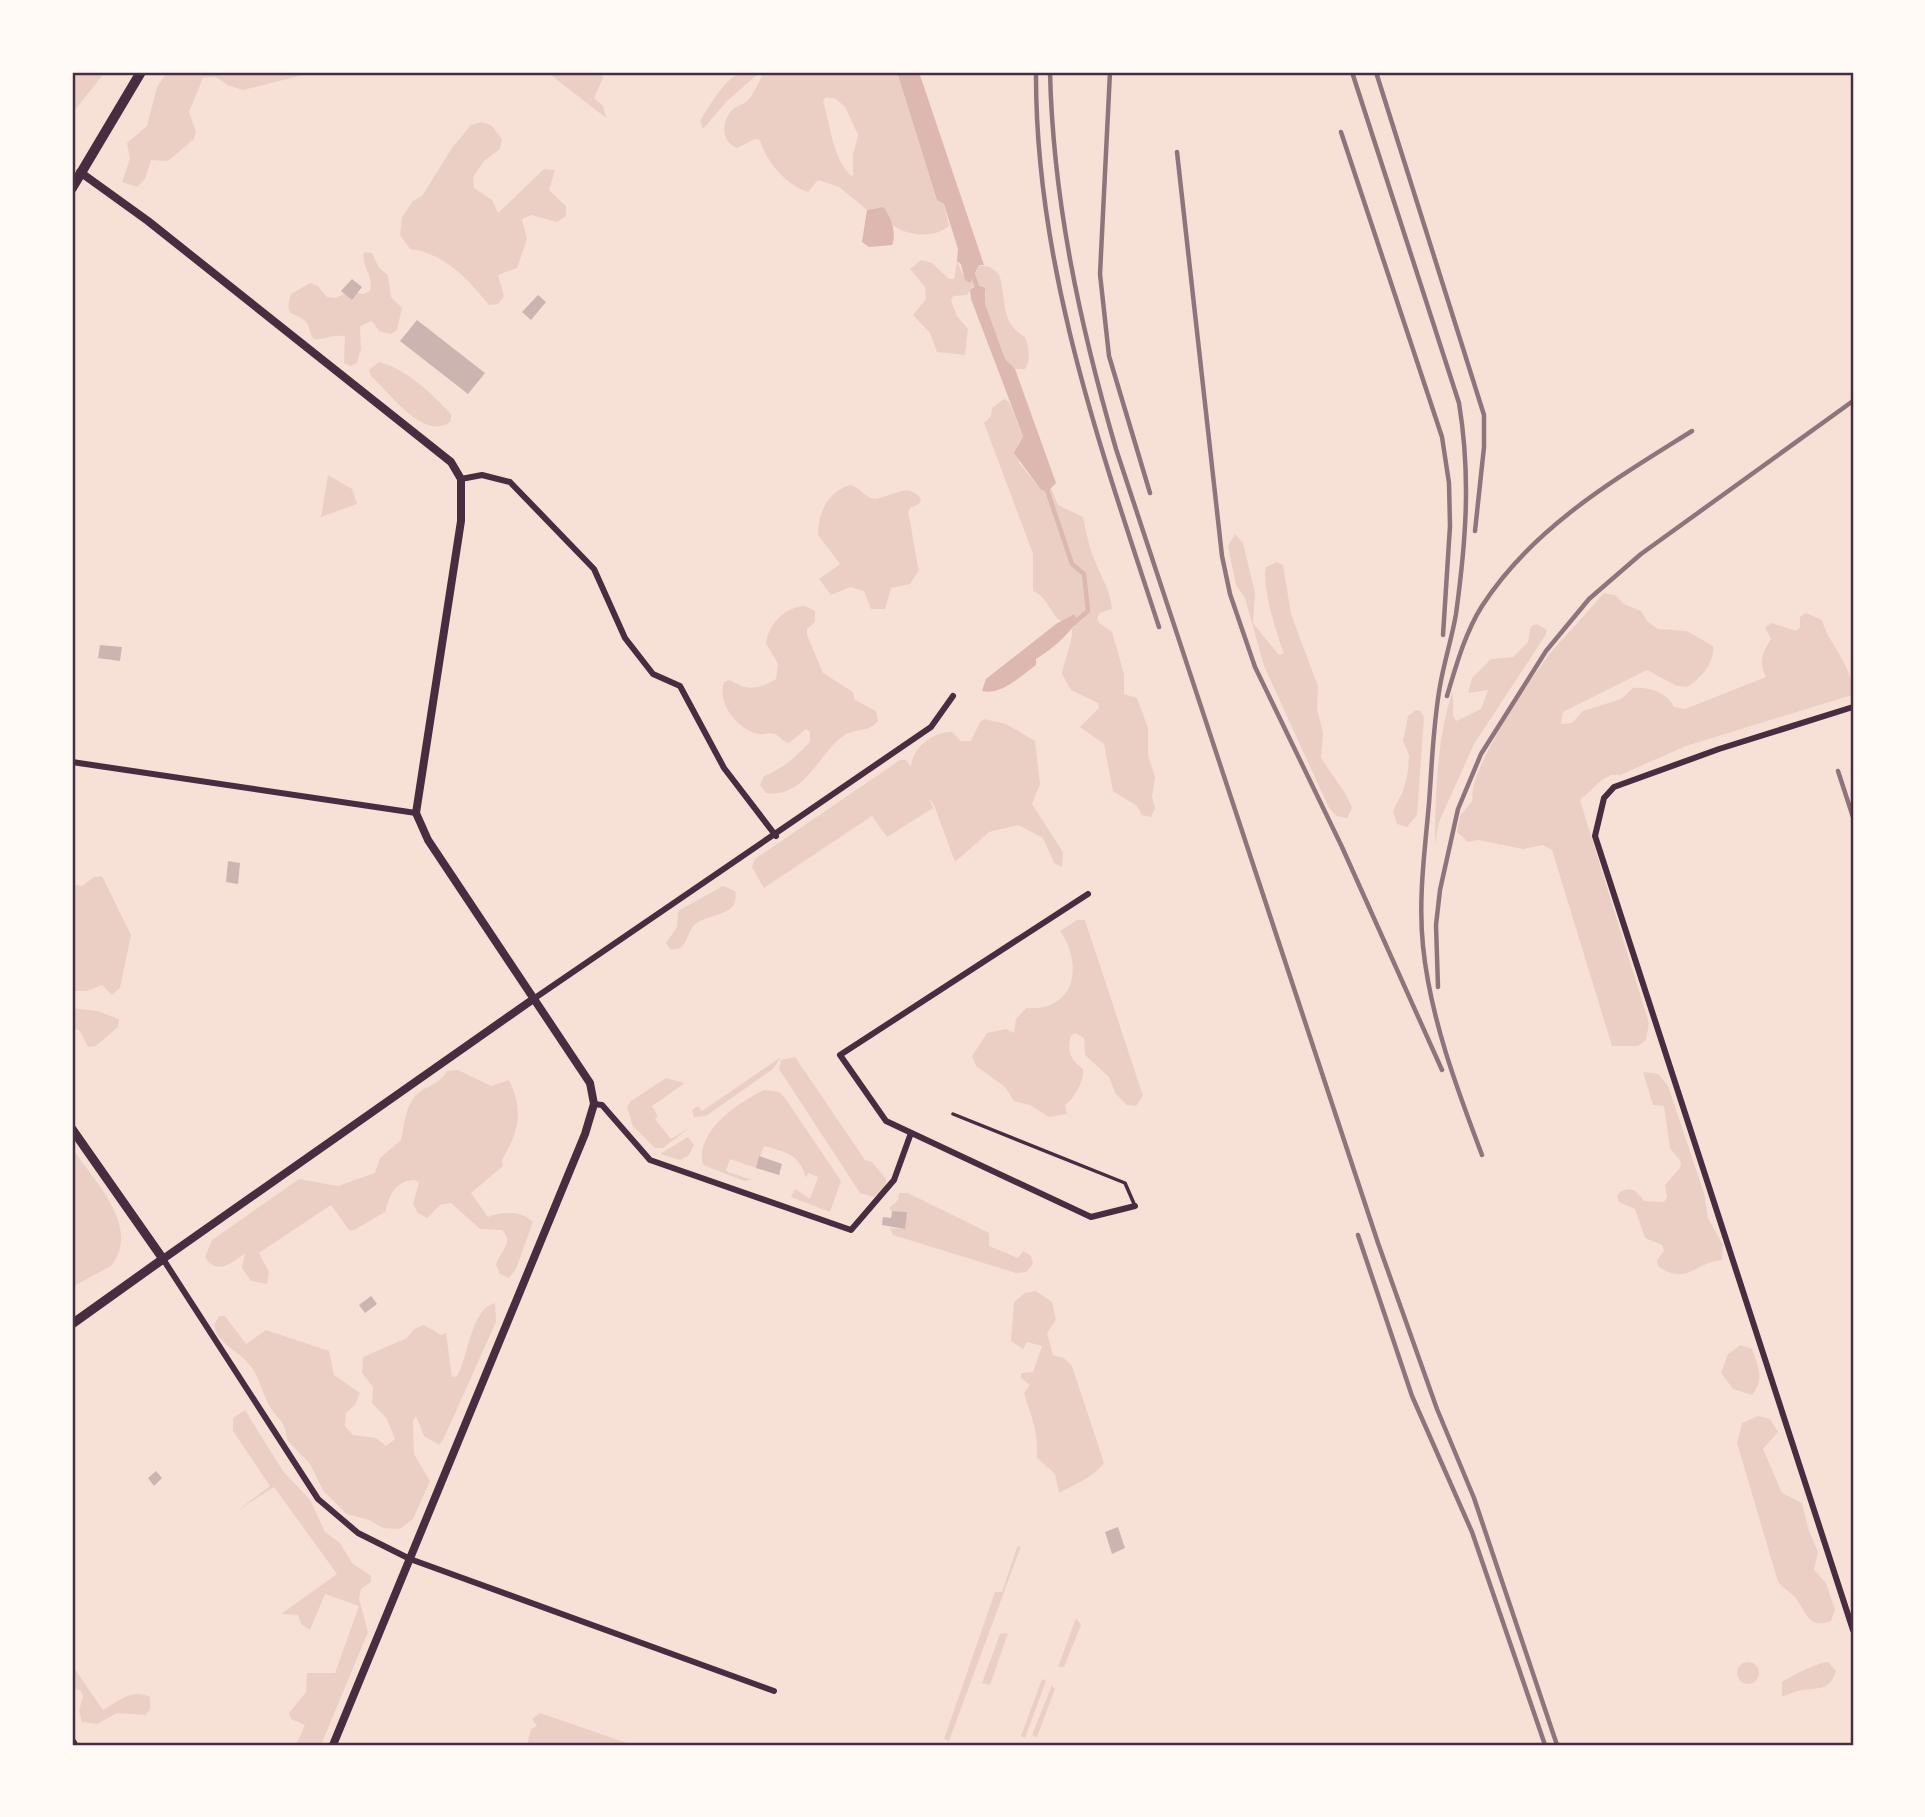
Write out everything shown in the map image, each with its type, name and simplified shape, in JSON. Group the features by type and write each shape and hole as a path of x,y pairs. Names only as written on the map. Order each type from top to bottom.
{"main road":[{"path":"72,188 141,72"},
{"path":"72,1129 163,1259 72,1324"}],"street":[{"path":"80,172 148,221 350,380 451,462 461,479 459,534 416,813 428,840 533,1000 584,1072 593,1090 594,1104 585,1134 333,1745"},
{"path":"461,479 482,475 510,482 594,569 625,638 653,674 680,686 724,768 776,836"},
{"path":"774,1691 410,1559 358,1533 318,1499 163,1259 533,1000 776,836 931,727 953,696"},
{"path":"1853,707 1719,749 1615,787 1604,798 1595,836 1853,1630"},
{"path":"72,762 416,813"},
{"path":"1088,894 840,1055 887,1121 1091,1217 1135,1206"},
{"path":"594,1104 603,1105 650,1160 851,1230 894,1180 911,1133"}],"lane":[{"path":"953,1114 1125,1183 1135,1206"}],"shaded area":[{"path":"72,72 105,72 72,114"},
{"path":"167,72 315,72 243,90 227,85 216,77 203,78 189,112 196,132 194,139 168,161 151,160 145,179 137,187 122,182 130,159 127,143 147,126 157,87"},
{"path":"547,72 601,72 603,78 594,98 603,106 606,118"},
{"path":"742,72 897,72 937,200 944,204 949,226 929,234 906,232 892,225 887,211 877,208 867,210 839,187 818,180 808,192 792,184 772,164 760,140 755,139 737,148 732,145 725,137 726,120 732,110 751,96 762,76 759,73 727,101 703,129 700,121 718,93 735,75","holes":["826,97 836,99 845,107 858,135 853,155 853,177 841,162 833,142 823,101"]},
{"path":"897,72 919,72 984,265 979,265 970,283 965,280 961,264 957,261 958,249 944,204 937,200"},
{"path":"481,122 491,125 502,139 500,149 484,161 473,177 474,188 492,200 498,213 544,169 555,170 549,190 566,206 566,216 557,222 531,215 522,219 527,239 517,268 498,275 504,296 498,304 489,305 454,269 434,256 410,249 400,235 402,217 413,201 422,196 452,148 471,125"},
{"path":"883,207 892,225 892,245 869,247 862,242 867,210"},
{"path":"364,252 372,253 379,268 388,275 391,297 402,308 397,330 391,334 379,331 372,321 360,326 361,349 357,363 351,366 344,363 345,337 314,339 306,322 291,313 288,308 291,294 310,283 318,286 327,297 336,298 349,291 363,294 370,291"},
{"path":"921,260 932,263 949,279 954,279 957,261 963,275 975,274 979,265 990,267 999,274 1007,317 1025,337 1028,345 1029,358 1025,369 1015,369 1002,355 987,323 984,302 986,293 973,286 967,295 953,296 951,301 957,316 968,329 965,355 937,352 930,333 913,315 926,299 925,287 910,269"},
{"path":"977,285 985,288 985,315 1000,354 1015,369 1056,483 1048,491 1041,490 1014,453 1023,436 971,299 970,290"},
{"path":"379,362 399,370 418,383 451,414 451,421 441,426 430,426 408,413 371,376 369,370"},
{"path":"1004,399 1009,402 1023,436 1018,444 1019,463 1041,490 1051,488 1058,505 1083,517 1091,550 1108,590 1112,609 1100,613 1097,618 1099,623 1112,632 1124,674 1124,694 1137,698 1148,728 1148,755 1155,777 1152,797 1155,808 1151,817 1142,815 1137,806 1113,791 1104,744 1080,727 1099,708 1098,703 1071,690 1062,674 1072,629 1078,621 1074,614 1061,621 1042,597 1033,591 1033,554 984,423 991,416 992,408"},
{"path":"328,475 352,489 357,504 321,517"},
{"path":"850,485 875,499 906,490 921,499 908,513 919,570 910,584 891,588 885,609 871,609 864,591 850,587 831,595 819,579 840,564 818,535 822,511 835,493"},
{"path":"1235,534 1243,543 1255,593 1253,623 1279,655 1284,653 1270,610 1265,575 1266,567 1277,562 1283,565 1291,614 1318,686 1317,709 1323,733 1321,758 1347,796 1352,808 1347,818 1337,816 1329,808 1264,666 1245,598 1236,585 1228,546"},
{"path":"1604,593 1615,595 1624,604 1641,611 1648,622 1658,629 1687,631 1713,646 1712,658 1702,675 1687,687 1677,686 1647,670 1563,712 1561,724 1572,723 1583,711 1621,699 1633,688 1657,692 1667,698 1674,707 1685,709 1766,677 1762,657 1771,639 1765,627 1772,623 1796,631 1800,627 1800,617 1806,613 1822,620 1846,666 1852,685 1852,695 1686,746 1620,775 1611,775 1580,800 1649,1023 1646,1040 1638,1046 1612,1046 1552,850 1543,845 1523,849 1478,840 1468,842 1457,832 1460,816 1473,800 1473,787 1480,768 1504,721 1547,657"},
{"path":"805,606 815,611 815,622 807,629 807,635 823,673 853,692 855,700 876,711 878,721 870,727 843,736 809,774 791,789 766,793 760,785 764,776 799,753 810,742 810,732 806,729 789,743 775,734 758,734 743,727 726,707 723,699 724,682 730,680 753,688 776,679 778,664 766,643 768,636 779,617 791,609"},
{"path":"1074,614 1078,621 1059,642 1036,659 1036,665 1003,688 982,691 986,679 1056,624"},
{"path":"1537,624 1547,630 1545,636 1474,744 1439,822 1435,845 1440,746 1453,691 1453,715 1456,721 1481,709 1488,690 1468,693 1472,678 1491,659 1513,657 1528,642 1531,626"},
{"path":"1416,710 1421,711 1424,717 1417,815 1407,827 1397,824 1393,811 1403,791 1408,771 1409,755 1403,741 1408,716"},
{"path":"984,719 1006,724 1035,741 1040,784 1032,804 1063,852 1062,867 1054,863 1043,838 1018,825 989,832 955,862 929,798 933,808 887,837 872,816 764,888 752,867 755,859 900,760 906,760 911,767 919,747 938,734 952,732 961,741 971,741"},
{"path":"102,876 131,935 120,988 112,995 102,985 87,991 72,991 72,884 82,886 94,877"},
{"path":"723,886 735,891 736,900 732,906 727,911 697,923 682,946 670,949 666,943 677,927 678,911"},
{"path":"1077,920 1085,920 1143,1096 1136,1106 1127,1105 1115,1093 1109,1077 1085,1055 1084,1038 1075,1033 1071,1036 1069,1046 1072,1058 1083,1069 1081,1083 1065,1105 1067,1114 1049,1117 1030,1105 1014,1101 1005,1087 976,1066 972,1056 987,1033 1006,1029 1014,1033 1016,1019 1026,1008 1043,1007 1065,994 1073,971 1072,958 1060,931"},
{"path":"72,1008 97,1011 119,1019 118,1027 96,1046 88,1047 80,1031 72,1027"},
{"path":"781,1057 773,1069 706,1116 694,1117 692,1110 698,1106 702,1111"},
{"path":"795,1057 865,1160 872,1162 886,1179 885,1187 874,1197 860,1193 779,1069 781,1060"},
{"path":"458,1070 491,1086 509,1080 517,1102 516,1130 502,1160 503,1166 471,1193 488,1217 512,1213 523,1215 533,1222 516,1269 509,1278 500,1274 496,1265 507,1243 502,1230 480,1229 451,1203 440,1205 427,1218 418,1213 413,1204 419,1183 415,1180 398,1186 391,1195 385,1212 354,1230 349,1230 331,1205 259,1253 269,1272 267,1284 251,1281 242,1268 245,1253 230,1264 220,1267 214,1266 205,1257 212,1240 299,1179 338,1186 375,1173 380,1158 401,1140 409,1105 413,1099 440,1080 447,1071"},
{"path":"1643,1072 1658,1074 1668,1086 1704,1193 1708,1218 1723,1245 1722,1260 1684,1274 1668,1272 1658,1266 1657,1260 1664,1251 1662,1245 1645,1238 1635,1209 1619,1202 1617,1196 1624,1190 1631,1189 1644,1201 1664,1202 1667,1197 1665,1185 1680,1168 1681,1162 1670,1148 1664,1106 1653,1105"},
{"path":"666,1078 685,1083 652,1106 658,1116 655,1119 671,1139 692,1126 663,1148 655,1148 633,1126 627,1107 631,1101"},
{"path":"764,1090 779,1092 785,1098 841,1181 830,1212 791,1197 795,1189 810,1199 818,1177 808,1173 806,1178 796,1159 785,1152 764,1146 756,1168 730,1159 726,1171 752,1180 744,1181 703,1165 705,1141 712,1130 731,1110"},
{"path":"688,1137 694,1145 689,1155 680,1160 660,1154"},
{"path":"72,1147 111,1204 121,1235 119,1251 111,1266 72,1287"},
{"path":"899,1193 908,1193 989,1233 989,1246 1018,1258 1023,1251 1031,1256 1033,1264 1026,1272 1016,1273 893,1235 890,1228 905,1229 906,1213 889,1208 898,1200"},
{"path":"1036,1291 1052,1302 1056,1320 1047,1333 1053,1355 1064,1358 1072,1366 1104,1463 1089,1477 1059,1493 1055,1474 1037,1458 1035,1432 1024,1393 1030,1385 1021,1378 1021,1373 1033,1372 1042,1346 1027,1342 1023,1349 1011,1341 1014,1302 1025,1293"},
{"path":"495,1303 496,1322 443,1440 439,1445 424,1436 416,1416 413,1421 414,1454 430,1481 413,1519 400,1529 383,1528 369,1520 347,1514 324,1492 310,1464 287,1440 283,1424 270,1407 251,1367 243,1357 223,1342 214,1325 219,1316 225,1316 246,1344 266,1330 329,1351 334,1375 360,1393 355,1405 346,1413 345,1426 353,1435 376,1438 386,1446 395,1439 387,1419 372,1403 373,1387 362,1373 363,1357 407,1338 414,1329 424,1325 441,1335 446,1333 452,1377 457,1376 480,1314"},
{"path":"1741,1345 1752,1349 1758,1367 1758,1384 1752,1395 1733,1389 1721,1373 1728,1354"},
{"path":"245,1410 283,1471 310,1500 325,1532 340,1543 352,1563 371,1576 371,1582 361,1589 359,1599 368,1632 321,1745 296,1745 305,1725 291,1719 289,1713 306,1692 307,1673 335,1673 359,1606 325,1594 310,1630 301,1624 298,1615 281,1614 337,1574 274,1487 237,1511 270,1486 233,1431 233,1418"},
{"path":"1758,1416 1770,1419 1778,1432 1763,1449 1782,1493 1802,1503 1818,1552 1814,1570 1826,1583 1835,1610 1831,1621 1812,1621 1795,1597 1778,1582 1737,1443 1742,1423"},
{"path":"1021,1546 949,1741 944,1739 995,1592 1002,1592 1017,1547"},
{"path":"1076,1618 1081,1625 1064,1667 1058,1667"},
{"path":"1008,1633 990,1685 982,1683 1000,1634"},
{"path":"1748,1662 1756,1665 1759,1673 1756,1681 1748,1684 1740,1681 1737,1673 1740,1665"},
{"path":"1828,1662 1836,1671 1826,1686 1782,1696 1782,1682"},
{"path":"72,1665 103,1710 126,1697 138,1694 150,1697 150,1710 145,1715 117,1713 97,1724 82,1722 79,1711 83,1696 80,1690 72,1689"},
{"path":"1042,1679 1046,1681 1025,1738 1021,1736"},
{"path":"1052,1685 1055,1689 1037,1737 1032,1735"},
{"path":"540,1713 630,1744 527,1745 531,1729 537,1726 532,1719"}],"building":[{"path":"352,279 362,287 352,300 341,291"},
{"path":"538,295 546,302 531,320 522,312"},
{"path":"417,320 485,373 468,394 400,341"},
{"path":"100,645 122,647 120,661 98,658"},
{"path":"228,861 240,863 238,884 226,882"},
{"path":"759,1156 782,1164 779,1175 756,1168"},
{"path":"892,1211 907,1212 905,1229 882,1225 883,1217 891,1218"},
{"path":"371,1296 377,1304 365,1313 359,1305"},
{"path":"156,1471 162,1478 154,1486 148,1478"},
{"path":"1118,1527 1125,1548 1112,1554 1105,1532"}],"waterway":[{"path":"972,272 978,290"},
{"path":"983,305 1004,363"},
{"path":"1046,487 1072,564 1084,574 1088,611 1074,623"}],"railway":[{"path":"1036,72 1046,215 1059,285 1094,423 1159,627"},
{"path":"1050,72 1057,168 1071,262 1091,356 1116,449 1378,1243 1437,1409 1474,1498 1557,1745"},
{"path":"1110,72 1100,274 1109,356 1150,493"},
{"path":"1352,72 1459,403 1463,430 1466,508 1462,560 1456,614 1436,715 1421,910 1423,946 1438,1026 1482,1155"},
{"path":"1376,72 1484,415 1484,447 1475,531"},
{"path":"1341,132 1442,437 1449,483 1450,526 1443,635"},
{"path":"1177,152 1222,556 1230,594 1255,667 1342,847 1442,1070"},
{"path":"1438,987 1436,925 1440,890 1458,809 1481,754 1546,651 1589,599 1641,554 1853,401"},
{"path":"1447,696 1476,616 1502,578 1525,552 1577,507 1692,431"},
{"path":"1838,771 1853,817"},
{"path":"1358,1235 1412,1396 1472,1532 1545,1745"}]}
